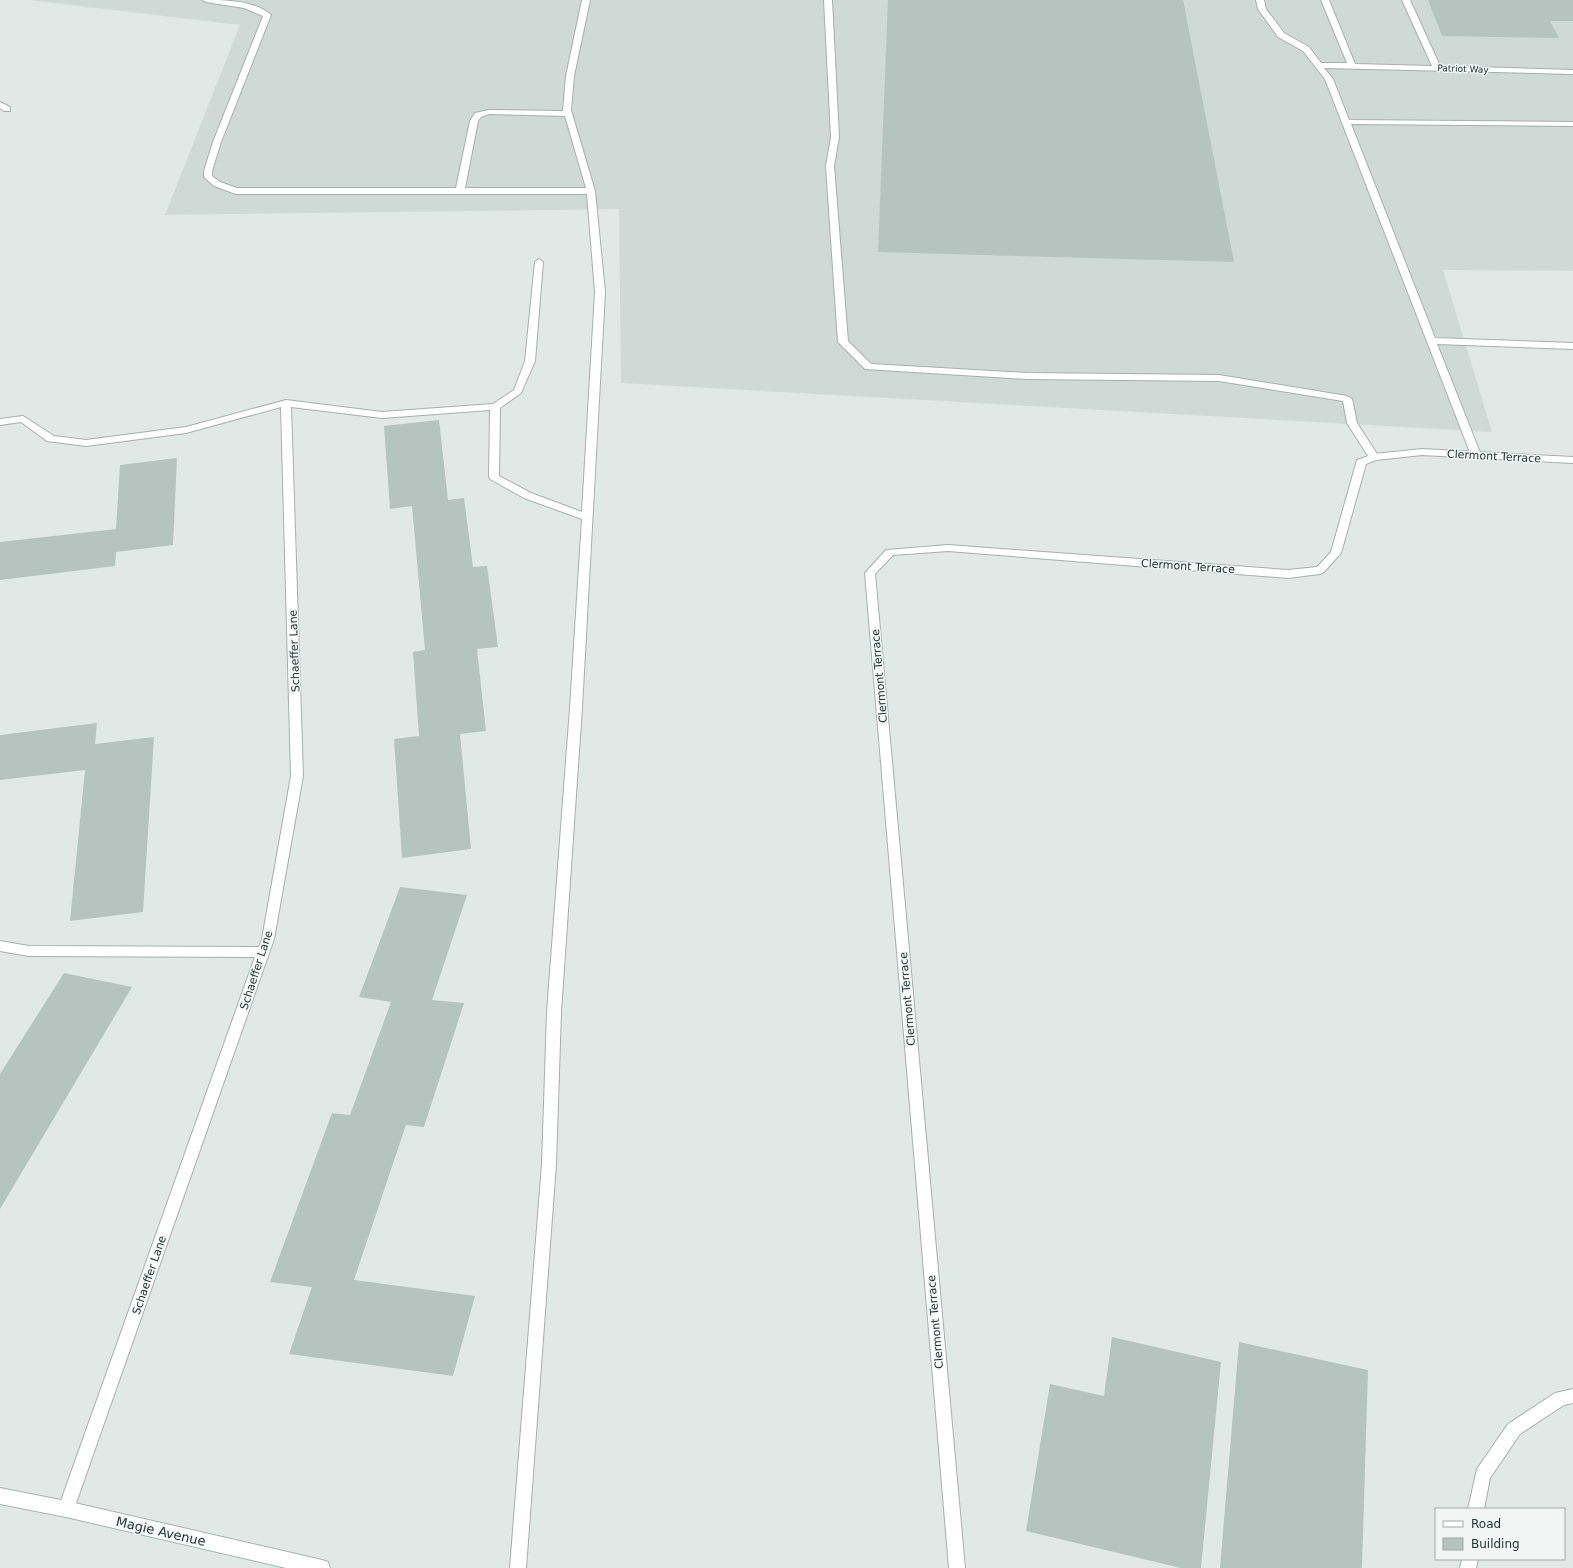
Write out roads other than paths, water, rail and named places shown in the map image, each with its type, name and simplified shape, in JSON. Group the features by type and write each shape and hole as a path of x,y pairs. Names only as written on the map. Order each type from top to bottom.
{"street":[{"path":"206,0 248,6 259,9 267,15 220,135 208,171 208,177 217,184 236,191 591,191"},
{"path":"518,1568 549,1164 554,1012 576,716 600,292 591,191 567,110 570,76 586,0"},
{"path":"828,0 835,137 830,166 843,342 868,367 1027,376 1219,378 1347,399 1352,423 1374,456"},
{"path":"1260,0 1262,9 1281,35 1306,49 1329,79 1476,455"},
{"path":"1325,0 1352,66"},
{"path":"1406,0 1437,68"},
{"name":"Patriot Way","path":"1318,65 1573,72"},
{"path":"460,192 474,121 478,115 489,112 568,114"},
{"path":"1347,122 1573,124"},
{"path":"0,422 23,419 51,439 86,443 186,430 286,403 382,415 495,407 518,391 530,362 538,262"},
{"path":"1431,341 1573,346"},
{"name":"Schaeffer Lane","path":"66,1509 268,939 297,776 286,403"},
{"path":"495,407 494,477 509,488 587,517"},
{"name":"Clermont Terrace","path":"957,1568 870,573 890,552 948,548 1288,574 1320,570 1336,553 1361,462 1374,456 1422,452 1573,460"},
{"path":"0,946 29,951 263,952"},
{"path":"1476,1508 1483,1475 1514,1428 1561,1398 1573,1396"},
{"name":"Magie Avenue","path":"0,1496 66,1509 322,1568"}]}
